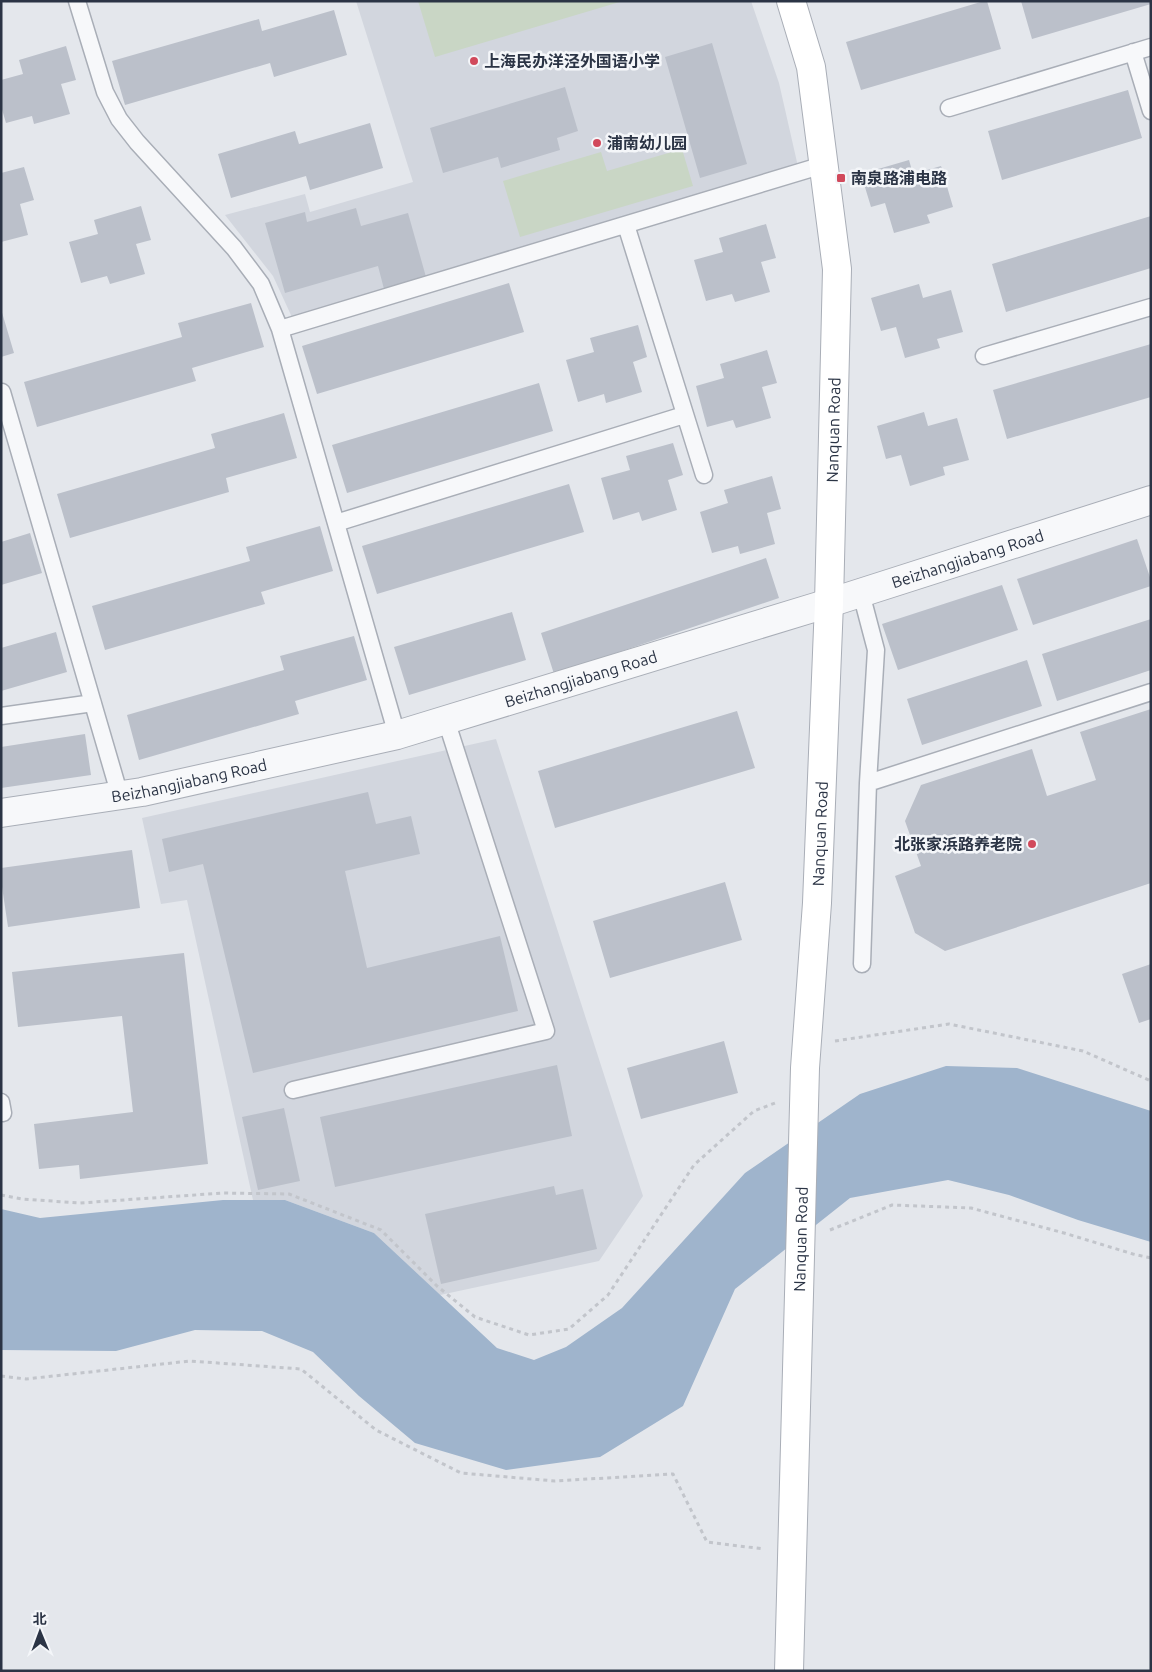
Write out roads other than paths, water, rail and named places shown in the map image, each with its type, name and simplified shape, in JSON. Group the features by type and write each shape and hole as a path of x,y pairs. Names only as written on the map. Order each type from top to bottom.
{"street":[{"name":"Nanquan Road","path":"789,1671 806,1057 817,904 829,603 837,269 811,67 790,1"},
{"name":"Beizhangjiabang Road","path":"1,813 142,792 397,735 829,603 1151,500"}],"lane":[{"path":"77,1 105,92 119,119 137,142 234,248 261,284 280,330 397,735"},
{"path":"949,108 1151,47"},
{"path":"1133,52 1151,111"},
{"path":"280,330 823,165"},
{"path":"626,225 704,475"},
{"path":"984,356 1151,307"},
{"path":"2,392 120,796"},
{"path":"336,523 684,415"},
{"path":"861,593 876,650 868,783 862,964"},
{"path":"868,783 1151,692"},
{"path":"1,716 93,703"},
{"path":"292,1090 546,1031 446,720"}],"water":[{"path":"946,1066 1017,1068 1151,1111 1151,1242 1078,1220 1009,1195 948,1180 850,1198 735,1289 683,1406 600,1457 506,1470 415,1443 359,1396 313,1352 262,1331 195,1330 116,1351 1,1350 1,1209 40,1218 223,1200 285,1200 374,1233 497,1348 534,1360 566,1347 622,1308 745,1173 860,1094"}],"place":[{"name":"上海民办洋泾外国语小学","path":"474,61"},
{"name":"浦南幼儿园","path":"597,143"},
{"name":"南泉路浦电路","path":"841,178"},
{"name":"北张家浜路养老院","path":"1032,844"}]}
